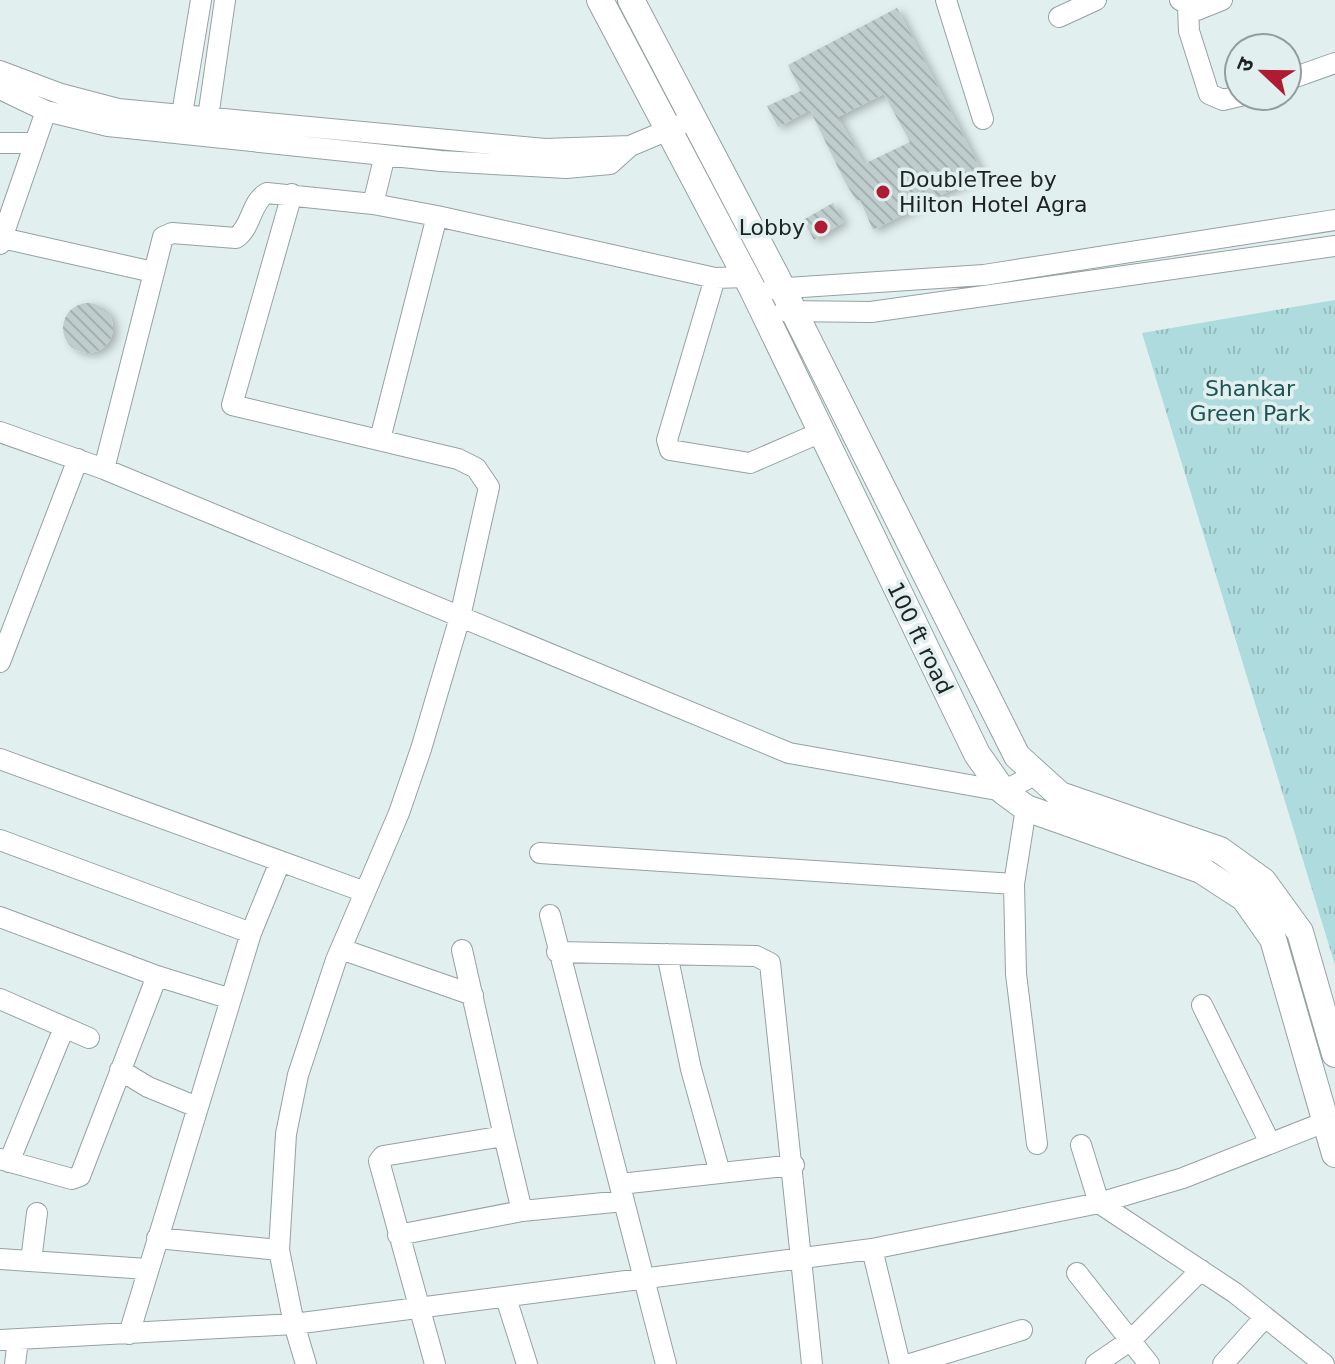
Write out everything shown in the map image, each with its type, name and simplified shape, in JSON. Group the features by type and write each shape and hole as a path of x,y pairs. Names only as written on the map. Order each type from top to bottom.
{"main road":[{"name":"100 ft road","path":"600,0 681,125 787,300 1017,756 1060,795 1220,850 1263,881 1300,932 1335,1054"},
{"name":"100 ft road","path":"631,0 753,292 977,754 1003,791 1026,808 1201,870 1244,898 1273,939 1330,1120 1335,1154"}],"street":[{"path":"180,125 201,0"},
{"path":"207,127 225,0"},
{"path":"946,0 983,119"},
{"path":"1059,17 1096,0"},
{"path":"1184,4 1197,10 1222,0"},
{"path":"1184,4 1189,31 1209,94 1223,100"},
{"path":"1303,74 1335,63"},
{"path":"0,71 61,94 180,125"},
{"path":"0,89 46,111 108,126 180,125 545,149 630,146"},
{"path":"46,111 1,241 153,272"},
{"path":"207,127 385,155 583,168 610,164 630,146 681,125"},
{"path":"0,143 35,143"},
{"path":"373,204 385,155"},
{"path":"104,469 160,242 167,233 236,238 246,230 262,195 292,194 437,216 715,278 787,300 871,312 1335,246"},
{"path":"292,194 232,405 243,411 380,439 458,459 476,468 489,487 460,617 421,749 341,949 298,1075 286,1134 279,1250 294,1324 306,1364"},
{"path":"380,439 437,216"},
{"path":"787,300 984,275 1335,220"},
{"path":"715,278 667,440 670,450 750,463 819,433"},
{"path":"0,432 104,469 789,753 1003,791 1035,775"},
{"path":"0,662 78,459"},
{"path":"0,759 365,892"},
{"path":"1026,808 1014,884 1016,974 1037,1144"},
{"path":"0,840 251,933"},
{"path":"540,853 1014,884"},
{"path":"129,1334 251,933 280,862"},
{"path":"550,915 557,952 622,1192 641,1281 666,1364"},
{"path":"0,917 157,976 231,999"},
{"path":"341,949 473,995"},
{"path":"462,950 522,1211"},
{"path":"557,952 756,956 770,963 794,1165 812,1364"},
{"path":"667,954 691,1069 720,1173"},
{"path":"64,1028 5,1161 78,1178 157,976"},
{"path":"0,999 89,1038"},
{"path":"1202,1005 1270,1143"},
{"path":"120,1070 148,1087 197,1107"},
{"path":"15,1364 9,1340 294,1324 872,1249 1099,1203 1183,1178 1330,1120"},
{"path":"435,1364 398,1235 381,1157 504,1136"},
{"path":"1081,1145 1099,1203 1201,1270 1265,1317 1317,1362"},
{"path":"398,1235 720,1173 794,1165"},
{"path":"31,1261 37,1213"},
{"path":"157,1238 279,1250"},
{"path":"872,1249 900,1364"},
{"path":"0,1259 147,1269"},
{"path":"1096,1364 1131,1340 1201,1270"},
{"path":"1077,1273 1149,1364"},
{"path":"506,1298 527,1364"},
{"path":"1223,1364 1265,1317"},
{"path":"910,1364 1022,1330"}],"green space":[{"name":"Shankar Green Park","path":"1335,300 1335,965 1142,333"}],"building":[{"name":"DoubleTree by Hilton Hotel Agra","path":"897,8 983,174 873,230 860,200 856,200 845,182 810,110 778,127 767,106 801,91 788,65","holes":["884,94 910,142 864,164 838,117"]},
{"name":"Lobby","path":"833,203 844,222 814,240 803,220"},
{"path":"88,303 106,310 113,328 106,346 88,353 70,346 63,328 70,310"}],"place":[{"name":"DoubleTree by Hilton Hotel Agra","path":"883,192"},
{"name":"Lobby","path":"821,227"}]}
